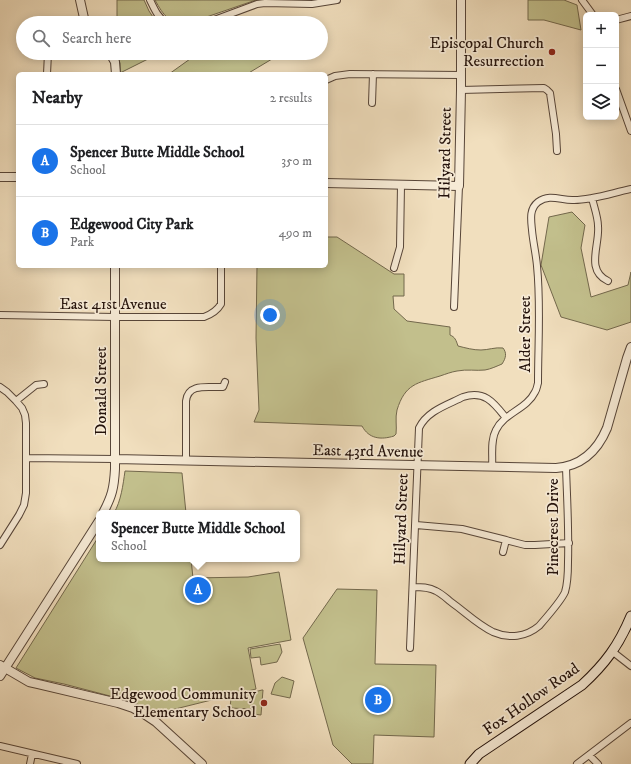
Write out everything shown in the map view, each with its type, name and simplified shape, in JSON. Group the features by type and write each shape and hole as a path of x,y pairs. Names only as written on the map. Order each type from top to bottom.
{"main road":[{"name":"Fox Hollow Road","path":"470,764 479,754 582,685 613,652 631,616"}],"street":[{"path":"80,0 84,16"},
{"path":"150,0 158,16"},
{"path":"225,16 257,4 305,2 312,4 338,0"},
{"name":"Hilyard Street","path":"454,307 459,186 461,0"},
{"path":"582,0 591,12"},
{"path":"619,19 631,16"},
{"path":"48,60 48,72"},
{"path":"114,60 116,72"},
{"path":"328,79 342,74 461,75"},
{"path":"372,103 373,74"},
{"path":"461,90 546,89 550,93 557,151"},
{"path":"619,97 631,131"},
{"path":"0,177 16,177"},
{"path":"328,183 459,186"},
{"path":"394,268 400,247 401,185"},
{"path":"608,281 601,276 596,267 595,250 599,228 592,198 631,189"},
{"name":"Alder Street","path":"492,467 494,436 499,424 530,400 536,391 538,383 539,297 531,214 535,205 539,201 549,197 572,200 592,198"},
{"name":"Donald Street","path":"105,510 110,500 114,485 115,268"},
{"name":"East 41st Avenue","path":"0,315 204,317 212,314 221,304 221,268"},
{"name":"East 43rd Avenue","path":"26,458 417,466 566,467 577,463 587,456 596,448 603,438 631,347"},
{"path":"186,461 187,394 196,388 223,387 226,382"},
{"path":"16,402 36,385 44,384"},
{"path":"0,387 7,392 22,408 26,422 26,493 24,505 0,545"},
{"name":"Hilyard Street","path":"410,648 419,428 422,422 435,411 463,397 476,394 483,396 495,404 506,418"},
{"name":"Pinecrest Drive","path":"413,587 437,591 480,624 494,632 506,636 515,636 524,635 534,630 559,602 564,593 567,582 569,543 566,467"},
{"path":"0,676 2,666 96,525"},
{"path":"416,526 462,529 524,545 569,543"},
{"path":"503,552 506,540"},
{"path":"613,652 631,666"},
{"path":"2,666 29,682 118,702 133,708 156,722 202,764"},
{"path":"577,764 631,723"},
{"path":"0,746 77,764"},
{"path":"30,764 32,754"},
{"path":"589,755 598,764"}],"shaded area":[{"path":"117,0 144,0 152,16 117,16"},
{"path":"155,0 256,0 209,16 166,16"},
{"path":"528,0 564,0 577,5 581,30 544,20 528,20"},
{"path":"118,60 146,60 122,72 120,72"},
{"path":"189,60 270,60 250,72 172,72"},
{"path":"572,212 585,225 581,248 591,297 628,285 631,272 631,322 607,330 561,317 541,265 549,217"},
{"path":"328,237 337,237 394,274 404,274 404,296 393,296 394,309 407,321 450,327 450,335 455,339 458,346 478,350 503,348 506,356 502,364 492,368 485,370 464,370 453,372 413,386 400,401 396,413 396,434 394,436 380,438 368,434 362,426 254,422 259,410 256,338 257,268 328,268"},
{"path":"125,471 182,473 186,510 115,510 120,498"},
{"path":"96,541 96,562 191,562 193,578 248,577 279,572 291,640 248,648 256,689 155,714 133,702 35,678 16,668"},
{"path":"337,589 377,590 375,664 436,665 434,737 374,735 373,764 352,764 333,745 303,638"},
{"path":"280,644 282,652 277,662 261,665 260,657 251,658 250,649"},
{"path":"282,677 294,681 290,698 271,694 275,683"},
{"path":"263,690 261,715 253,714 253,709 230,708 231,698 239,696 240,698 243,697 243,695"}],"place":[{"name":"Episcopal Church Resurrection","path":"552,52"},
{"name":"Spencer Butte Middle School","path":"198,590"},
{"name":"Edgewood City Park","path":"378,700"},
{"name":"Edgewood Community Elementary School","path":"264,703"}]}
